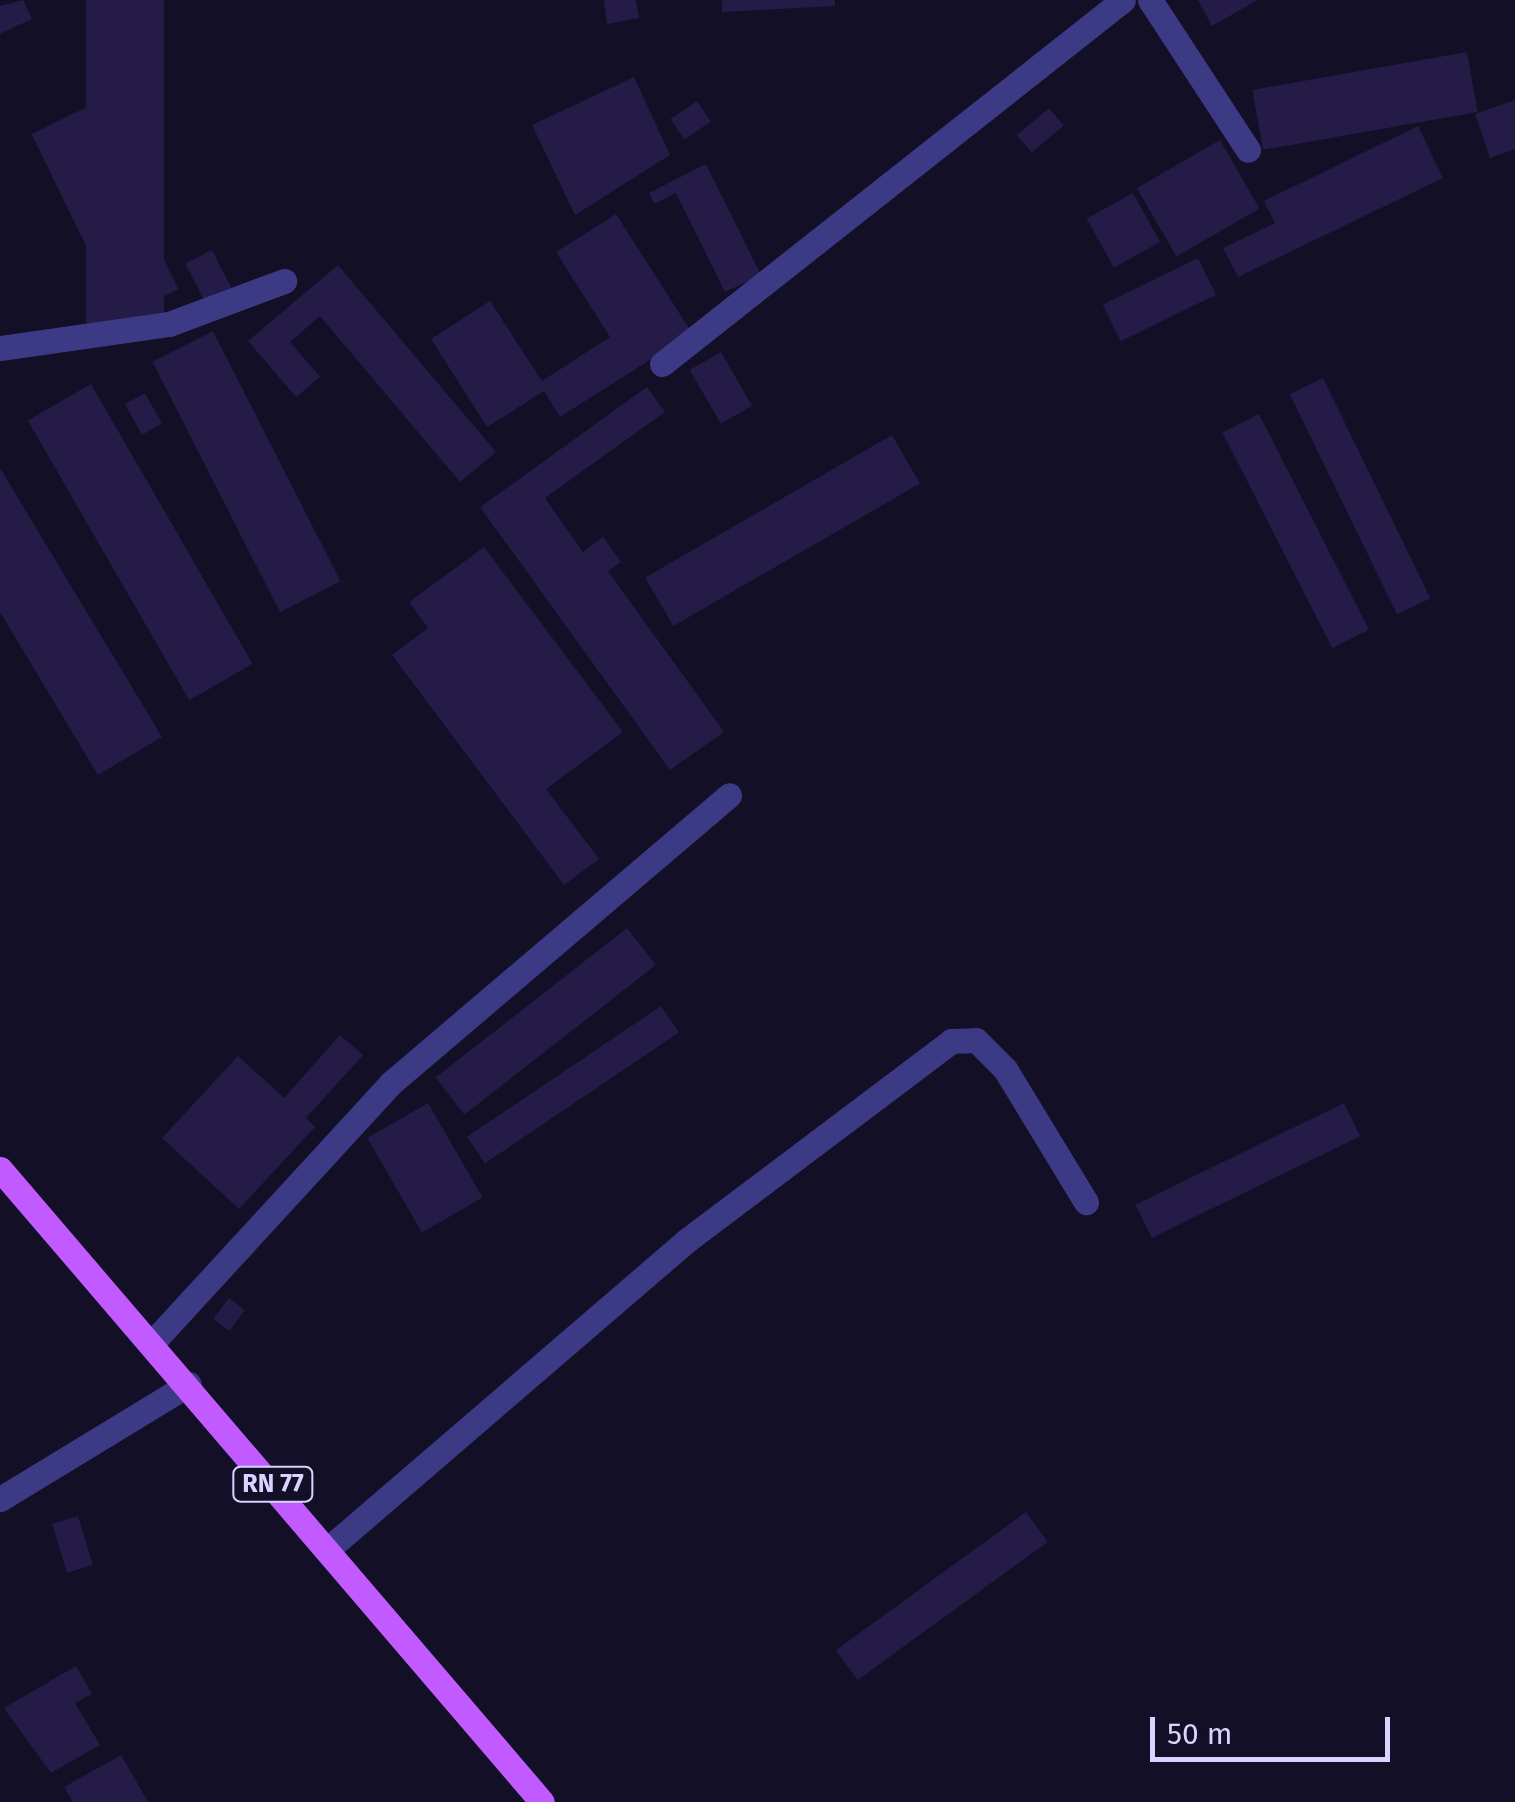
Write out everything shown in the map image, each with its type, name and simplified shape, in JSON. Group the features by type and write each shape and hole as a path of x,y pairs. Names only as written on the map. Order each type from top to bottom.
{"main road":[{"name":"RN 77","path":"0,1169 542,1802"}],"street":[{"path":"662,364 1123,0"},
{"path":"1150,0 1248,150"},
{"path":"0,348 169,324 284,281"},
{"path":"152,1343 390,1083 729,794"},
{"path":"328,1549 686,1241 951,1040 976,1040 1004,1069 1086,1202"},
{"path":"0,1499 188,1384"}],"building":[{"path":"23,0 32,19 0,34 0,6"},
{"path":"86,0 164,0 164,324 86,324"},
{"path":"604,0 636,0 639,18 607,24"},
{"path":"722,0 835,0 835,6 722,12"},
{"path":"1198,0 1258,0 1212,26"},
{"path":"1467,52 1478,112 1263,150 1252,90"},
{"path":"634,77 670,155 575,215 532,125"},
{"path":"1515,100 1515,149 1490,158 1475,114"},
{"path":"697,101 711,122 684,140 670,119"},
{"path":"89,106 178,289 121,317 31,134"},
{"path":"1049,108 1064,126 1032,153 1017,135"},
{"path":"1418,126 1443,178 1238,277 1223,248 1275,223 1264,201"},
{"path":"1220,140 1260,208 1176,256 1137,188"},
{"path":"706,164 761,275 725,292 676,193 654,204 649,193"},
{"path":"1133,193 1160,242 1114,268 1087,219"},
{"path":"616,214 692,333 560,417 544,391 487,427 431,339 490,301 542,381 610,337 556,252"},
{"path":"212,250 233,291 206,305 185,264"},
{"path":"1198,258 1216,295 1121,341 1103,304"},
{"path":"338,265 496,452 460,482 320,316 290,342 320,377 296,397 248,341"},
{"path":"213,331 341,581 280,612 152,362"},
{"path":"721,352 752,406 721,424 690,370"},
{"path":"1323,378 1430,598 1397,614 1290,394"},
{"path":"91,384 253,664 189,700 28,420"},
{"path":"647,387 665,412 545,498 583,552 603,537 621,562 608,571 724,732 670,770 480,507"},
{"path":"145,393 162,424 142,435 125,404"},
{"path":"1259,414 1369,630 1332,648 1222,433"},
{"path":"892,435 920,483 673,626 645,578"},
{"path":"0,468 162,737 98,775 0,612"},
{"path":"484,547 623,732 546,789 599,859 564,885 392,655 428,628 409,602"},
{"path":"627,928 656,965 464,1115 436,1078"},
{"path":"661,1006 679,1033 485,1163 467,1137"},
{"path":"340,1035 363,1055 306,1118 315,1127 239,1209 162,1138 238,1056 284,1098"},
{"path":"428,1103 482,1197 422,1232 367,1138"},
{"path":"1344,1103 1360,1136 1152,1238 1135,1205"},
{"path":"229,1298 245,1310 229,1331 213,1319"},
{"path":"1026,1512 1048,1542 858,1680 836,1650"},
{"path":"78,1516 93,1565 67,1573 52,1524"},
{"path":"76,1666 92,1694 75,1703 100,1745 51,1773 4,1708"},
{"path":"121,1755 148,1802 73,1802 64,1787"}]}
